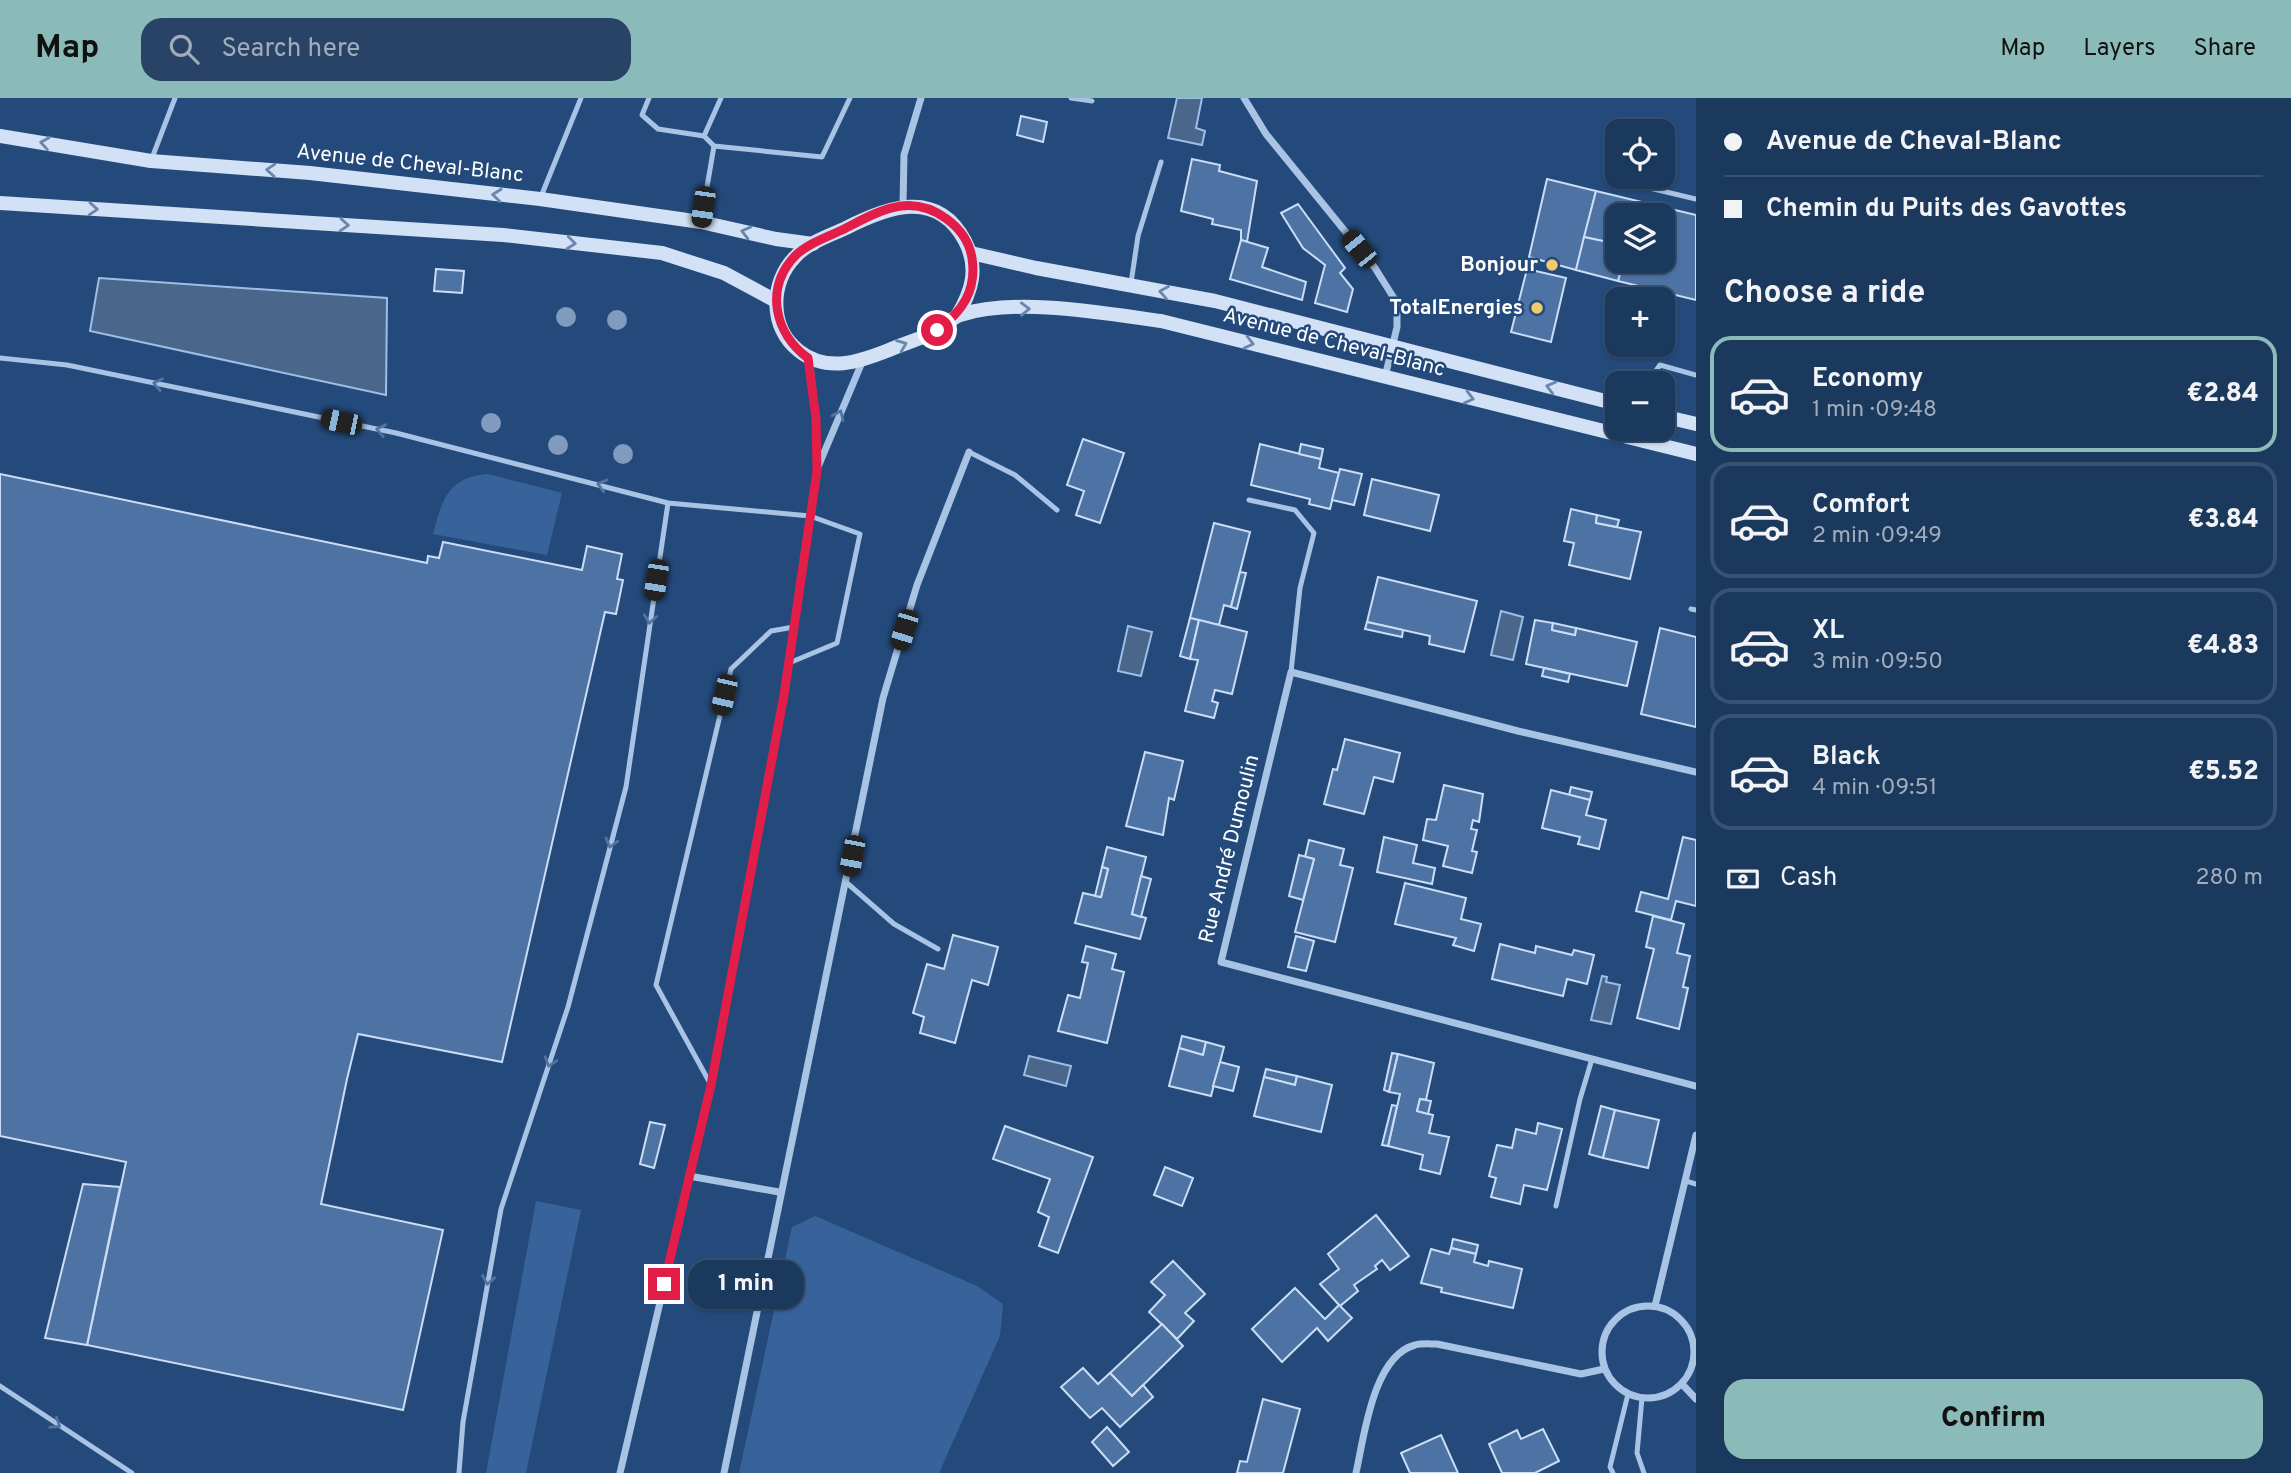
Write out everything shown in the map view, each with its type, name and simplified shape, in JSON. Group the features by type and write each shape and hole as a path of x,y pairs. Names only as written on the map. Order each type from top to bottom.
{"main road":[{"name":"Avenue de Cheval-Blanc","path":"0,136 151,161 310,173 540,199 701,222 776,239 813,244"},
{"path":"0,203 503,235 662,253 724,273 776,301"},
{"path":"808,358 787,338 778,319 776,301 782,275 796,256 813,244 879,211 903,205 930,209 947,219 960,232 971,253 972,284 957,316"},
{"name":"Avenue de Cheval-Blanc","path":"971,253 1215,301 1605,401"},
{"name":"Avenue de Cheval-Blanc","path":"808,358 832,365 863,360 937,330 957,316 983,310 1084,310 1161,321 1696,454"},
{"path":"1675,419 1696,424"}],"street":[{"path":"903,205 904,155 921,98"},
{"path":"1244,98 1266,134 1375,268 1397,303 1393,346 1384,377"},
{"path":"620,1473 711,1085 789,663 817,471 816,419 808,358"},
{"path":"817,471 863,360"},
{"path":"724,1473 779,1192 847,883 883,698 917,585 969,452"},
{"path":"1292,673 1518,731 1696,772"},
{"name":"Rue André Dumoulin","path":"1292,673 1221,962 1696,1086"},
{"path":"1655,1306 1696,1135"},
{"path":"689,1176 779,1192"},
{"path":"1638,1306 1655,1306 1670,1311 1684,1322 1692,1336 1695,1353 1691,1369 1682,1384 1670,1392 1642,1398 1618,1388 1604,1369 1601,1353 1604,1337 1611,1323 1623,1312 1638,1306"},
{"path":"1356,1473 1373,1396 1387,1366 1413,1345 1437,1344 1581,1374 1604,1369"},
{"path":"1682,1384 1696,1399"}],"lane":[{"path":"151,161 175,98"},
{"path":"540,199 581,98"},
{"path":"649,98 642,115 658,130 704,136 714,146 822,157 850,98"},
{"path":"704,136 721,98"},
{"path":"1071,98 1092,101"},
{"path":"701,222 714,146"},
{"path":"1130,286 1138,236 1161,162"},
{"path":"1654,189 1696,199"},
{"path":"0,358 67,365 396,433 668,503 810,516 860,534 837,643 789,663"},
{"path":"1656,371 1660,365 1696,375"},
{"path":"969,452 1015,475 1057,510"},
{"path":"1249,500 1295,510 1314,533 1300,588 1292,673"},
{"path":"459,1473 463,1422 501,1209 568,1007 626,787 668,503"},
{"path":"711,1085 656,985 731,669 771,631 794,627"},
{"path":"847,883 894,924 938,949"},
{"path":"1556,1206 1580,1099 1592,1059"},
{"path":"1686,1181 1696,1184"},
{"path":"0,1386 132,1473"},
{"path":"1613,1473 1610,1467 1628,1394"},
{"path":"1642,1398 1637,1453 1644,1473"}],"shaded area":[{"path":"1177,98 1202,98 1196,128 1205,131 1202,145 1168,138"},
{"path":"99,278 387,298 386,395 90,331"},
{"path":"488,474 562,493 547,555 433,534 444,501 455,485 475,476"},
{"path":"1501,611 1523,617 1513,660 1491,655"},
{"path":"1128,626 1152,632 1141,676 1118,671"},
{"path":"1602,976 1607,977 1606,982 1620,985 1611,1024 1591,1020"},
{"path":"1029,1056 1071,1066 1066,1086 1024,1075"},
{"path":"536,1201 581,1210 526,1473 486,1473"},
{"path":"815,1216 977,1286 1003,1304 1000,1336 939,1473 739,1473 792,1227"}],"building":[{"path":"1021,116 1047,122 1043,142 1017,135"},
{"path":"1192,159 1220,165 1219,171 1257,181 1247,242 1241,240 1241,230 1212,224 1213,219 1181,211"},
{"path":"1547,179 1596,191 1576,270 1529,257"},
{"path":"1596,191 1646,203 1605,203 1605,241 1584,237"},
{"path":"1298,204 1345,268 1340,273 1353,289 1347,312 1315,303 1325,265 1303,248 1281,213"},
{"path":"1675,210 1696,215 1696,300 1675,295 1675,287 1643,287 1618,281 1620,273 1675,273"},
{"path":"1584,237 1605,241 1605,273 1620,273 1618,281 1576,270"},
{"path":"1241,240 1268,248 1262,267 1306,282 1302,300 1230,279"},
{"path":"436,269 464,271 462,293 434,291"},
{"path":"1527,269 1566,278 1551,342 1511,332"},
{"path":"1083,439 1124,453 1100,523 1076,515 1084,491 1067,485"},
{"path":"1260,444 1321,459 1319,468 1339,473 1330,509 1309,504 1310,499 1251,485"},
{"path":"1301,444 1323,449 1321,459 1299,454"},
{"path":"1340,469 1362,474 1354,505 1332,500"},
{"path":"0,474 427,563 428,556 439,558 443,542 582,570 587,546 622,554 617,579 623,580 616,614 605,612 502,1062 358,1034 321,1204 443,1230 403,1410 87,1345 126,1162 0,1136"},
{"path":"1372,479 1439,495 1430,531 1364,515"},
{"path":"1571,509 1597,515 1596,523 1641,532 1630,579 1569,565 1574,543 1564,541"},
{"path":"1597,515 1619,520 1617,527 1596,523"},
{"path":"1214,523 1250,532 1231,607 1224,605 1219,625 1190,618"},
{"path":"1240,572 1246,573 1237,609 1231,607"},
{"path":"1378,577 1477,601 1464,652 1429,644 1430,636 1367,622"},
{"path":"1190,618 1199,620 1190,659 1180,656"},
{"path":"1199,620 1247,632 1232,694 1215,690 1212,701 1218,703 1214,718 1185,711 1198,660 1190,659"},
{"path":"1535,620 1553,623 1552,630 1575,635 1576,628 1637,642 1627,686 1526,664"},
{"path":"1367,622 1403,630 1402,637 1365,629"},
{"path":"1553,623 1576,628 1575,635 1552,630"},
{"path":"1660,628 1696,637 1696,727 1641,714"},
{"path":"1544,668 1570,674 1568,682 1542,676"},
{"path":"1345,739 1400,753 1393,782 1374,777 1364,814 1324,804 1333,769 1337,770"},
{"path":"1145,752 1183,761 1174,800 1169,798 1163,835 1126,826"},
{"path":"1444,785 1483,794 1479,822 1473,820 1471,829 1477,830 1472,851 1477,852 1472,873 1443,866 1448,846 1423,840 1427,819 1436,820"},
{"path":"1571,787 1592,792 1590,800 1569,795"},
{"path":"1551,790 1590,800 1586,815 1606,820 1599,849 1578,844 1580,837 1542,828"},
{"path":"1384,837 1417,845 1413,863 1435,868 1432,884 1377,872"},
{"path":"1683,837 1696,840 1696,906 1676,901 1671,920 1636,911 1641,892 1668,899"},
{"path":"1309,840 1344,849 1340,865 1353,868 1335,942 1295,932 1314,859 1305,857"},
{"path":"1107,847 1146,857 1132,914 1146,918 1140,939 1075,923 1083,893 1101,897 1108,869 1102,867"},
{"path":"1299,855 1314,859 1303,900 1289,896"},
{"path":"1102,867 1108,869 1101,897 1095,896"},
{"path":"1141,876 1151,879 1141,917 1132,914"},
{"path":"1405,883 1466,898 1461,919 1481,924 1474,951 1453,945 1456,938 1395,924"},
{"path":"1653,916 1684,924 1677,953 1690,956 1683,987 1688,988 1679,1029 1637,1018 1654,949 1646,947"},
{"path":"953,935 998,947 988,985 972,980 955,1043 920,1033 924,1017 913,1013 927,964 944,969"},
{"path":"1296,936 1314,941 1306,971 1288,967"},
{"path":"1500,944 1535,953 1536,946 1572,955 1574,950 1594,955 1587,984 1567,979 1563,996 1492,979"},
{"path":"1086,946 1116,954 1112,969 1124,972 1107,1043 1058,1031 1068,995 1080,998 1088,963 1082,962"},
{"path":"1182,1036 1206,1042 1203,1055 1179,1048"},
{"path":"1206,1042 1224,1047 1211,1096 1169,1086 1179,1048 1203,1055"},
{"path":"1392,1053 1398,1054 1389,1092 1384,1090"},
{"path":"1398,1054 1434,1063 1426,1100 1420,1099 1417,1111 1433,1115 1429,1133 1449,1137 1440,1174 1420,1169 1423,1155 1388,1146 1400,1094 1389,1092"},
{"path":"1220,1062 1239,1067 1233,1091 1213,1086"},
{"path":"1266,1069 1297,1076 1295,1085 1264,1077"},
{"path":"1297,1076 1332,1085 1321,1132 1254,1116 1264,1077 1295,1085"},
{"path":"1420,1099 1431,1101 1428,1114 1417,1111"},
{"path":"1392,1105 1397,1106 1388,1146 1382,1145"},
{"path":"1601,1106 1615,1110 1603,1158 1589,1154"},
{"path":"1615,1110 1659,1120 1648,1168 1603,1158"},
{"path":"650,1122 665,1125 654,1168 640,1164"},
{"path":"1538,1123 1562,1129 1547,1190 1524,1185 1520,1204 1491,1197 1496,1178 1489,1176 1497,1145 1512,1148 1516,1129 1536,1134"},
{"path":"1005,1126 1093,1157 1058,1253 1039,1246 1049,1217 1038,1212 1050,1179 993,1159"},
{"path":"1165,1167 1193,1178 1182,1206 1154,1195"},
{"path":"83,1184 120,1187 87,1345 45,1338"},
{"path":"1376,1215 1409,1256 1390,1270 1382,1260 1375,1266 1377,1269 1354,1285 1358,1291 1340,1306 1320,1284 1339,1269 1328,1254"},
{"path":"1453,1239 1478,1245 1476,1254 1451,1248"},
{"path":"1451,1248 1476,1254 1474,1262 1488,1266 1489,1261 1522,1269 1513,1308 1441,1292 1442,1288 1421,1283 1431,1249 1449,1254"},
{"path":"1173,1261 1205,1294 1185,1313 1194,1321 1177,1339 1149,1312 1165,1295 1151,1282"},
{"path":"1295,1288 1325,1319 1339,1305 1352,1318 1328,1341 1317,1328 1282,1362 1252,1329"},
{"path":"1162,1324 1183,1346 1132,1396 1110,1373"},
{"path":"1083,1368 1098,1384 1110,1373 1132,1396 1143,1385 1153,1397 1120,1427 1102,1408 1090,1418 1061,1387"},
{"path":"1263,1399 1300,1409 1283,1473 1237,1473 1240,1461 1247,1462"},
{"path":"1107,1427 1129,1452 1113,1466 1092,1442"},
{"path":"1543,1429 1559,1461 1535,1473 1502,1473 1489,1444 1517,1430 1521,1439"},
{"path":"1441,1435 1458,1473 1410,1473 1401,1453"}],"place":[{"name":"Bonjour","path":"1552,265"},
{"name":"TotalEnergies","path":"1537,308"}],"route":[{"path":"664,1284 711,1085 784,695 817,471 814,392 808,358 787,338 778,319 776,301 782,275 796,256 813,244 879,211 903,205 930,209 947,219 960,232 971,253 974,268 967,300 957,316 937,330"}]}
